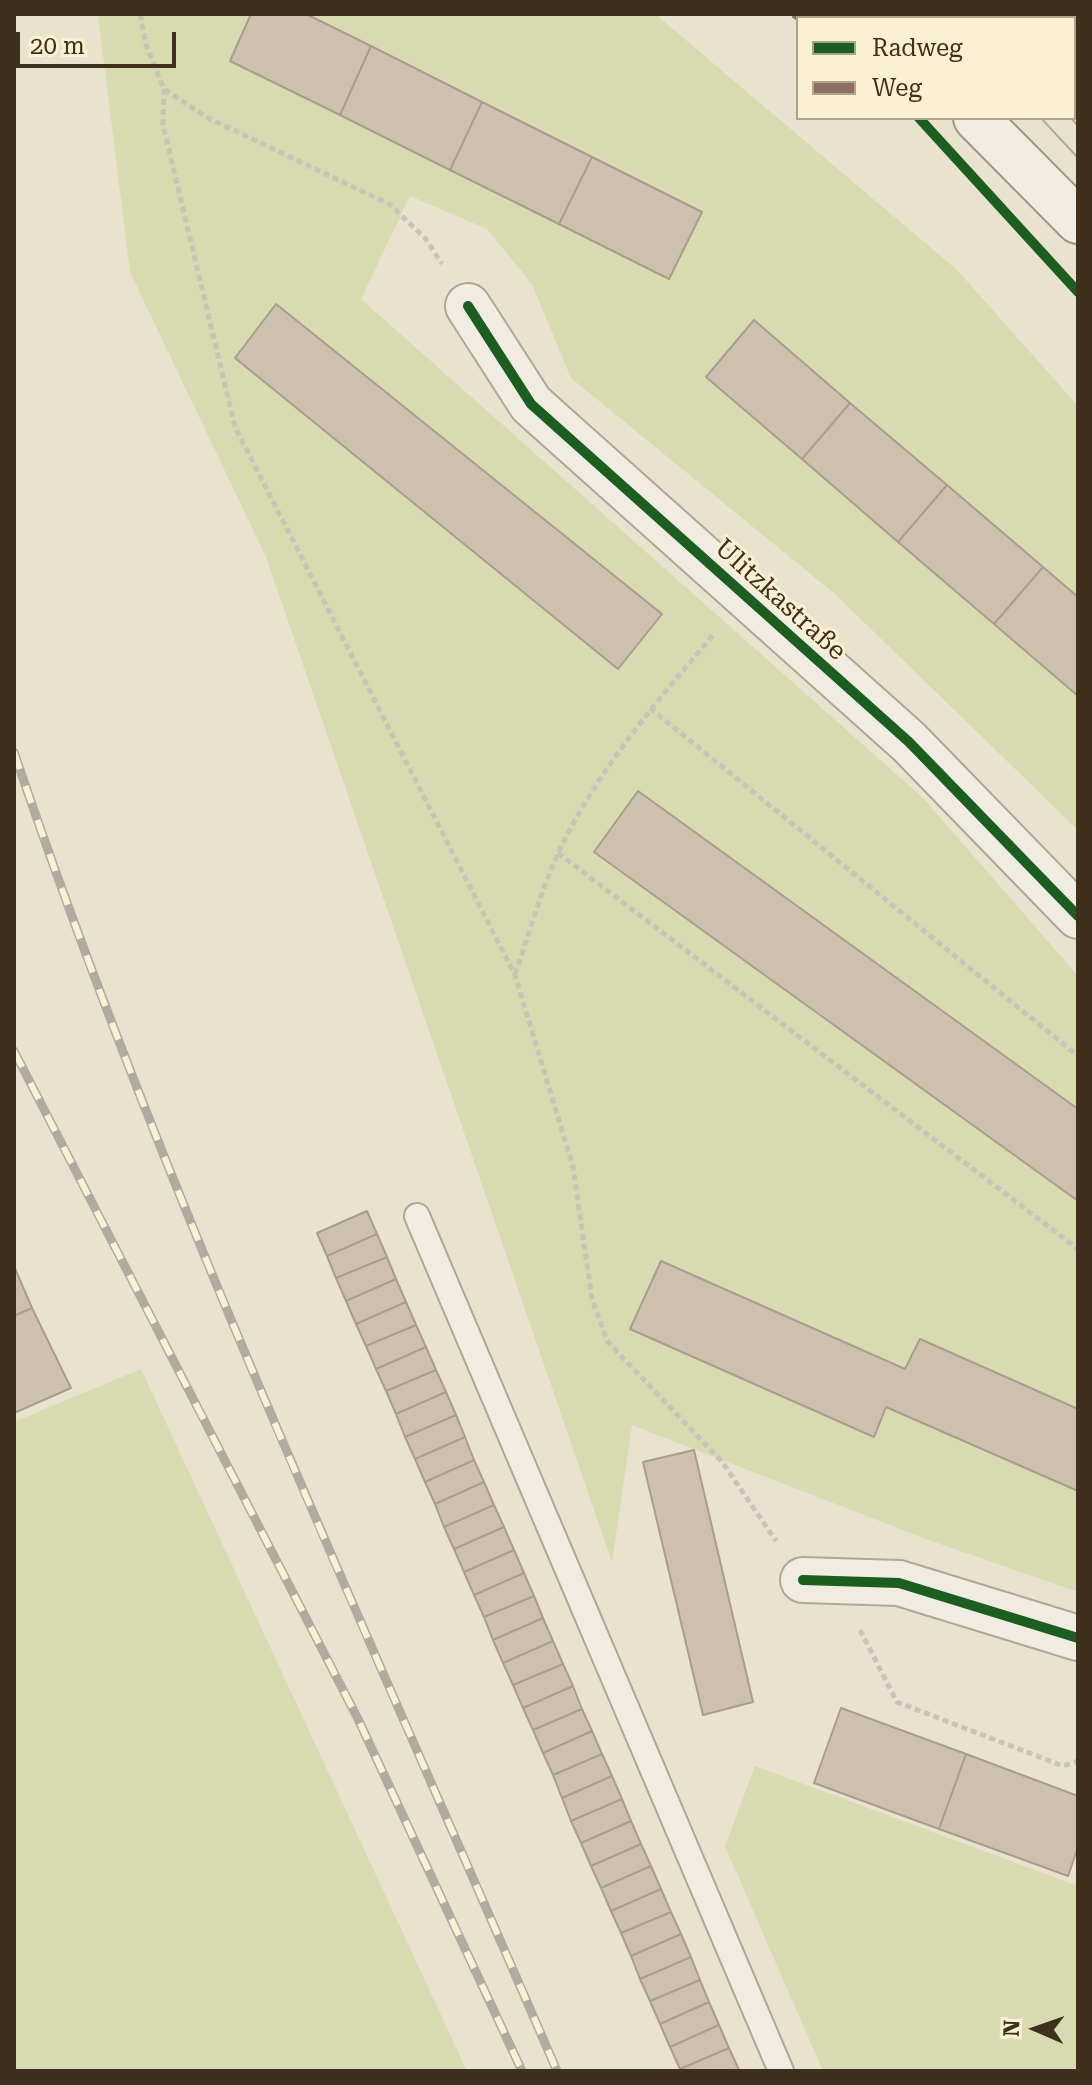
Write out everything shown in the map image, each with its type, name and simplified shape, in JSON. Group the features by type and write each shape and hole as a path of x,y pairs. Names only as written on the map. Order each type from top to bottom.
{"street":[{"path":"978,120 1078,221"},
{"name":"Ulitzkastraße","path":"468,306 531,404 744,598 909,742 1078,916"},
{"path":"818,1580 899,1583 1078,1638"}],"lane":[{"path":"417,1216 781,2071"}],"path":[{"path":"140,14 146,45 164,89 163,125 235,427 515,975 573,1167 592,1299 607,1341 723,1463 818,1580 897,1702 1063,1766 1078,1761"},
{"path":"164,89 208,118 389,204 425,238 468,306"},
{"path":"515,975 558,853 600,778 650,708 744,598"},
{"path":"650,708 1078,1056"},
{"path":"558,853 1078,1249"}],"green space":[{"path":"98,14 655,14 957,270 1078,406 1078,830 835,594 571,378 532,284 487,229 410,196 361,299 923,798 1078,976 1078,1592 926,1539 632,1425 612,1562 266,557 130,272"},
{"path":"141,1369 467,2071 14,2071 14,1422"},
{"path":"755,1766 1078,1886 1078,2071 823,2071 725,1846"}],"building":[{"path":"251,14 306,14 371,46 340,115 230,61"},
{"path":"371,46 482,102 450,170 340,115"},
{"path":"482,102 592,157 559,224 450,170"},
{"path":"592,157 702,212 669,279 559,224"},
{"path":"276,304 662,614 618,669 235,358"},
{"path":"754,320 850,403 802,459 706,377"},
{"path":"850,403 947,485 898,542 802,459"},
{"path":"947,485 1043,567 994,624 898,542"},
{"path":"1043,567 1078,597 1078,696 994,624"},
{"path":"638,791 1078,1109 1078,1201 594,852"},
{"path":"367,1211 377,1234 327,1256 317,1233"},
{"path":"377,1234 387,1257 336,1278 327,1256"},
{"path":"387,1257 396,1279 346,1301 336,1278"},
{"path":"661,1261 905,1369 920,1339 1078,1409 1078,1491 886,1407 874,1437 630,1329"},
{"path":"14,1266 32,1308 14,1316"},
{"path":"396,1279 406,1302 356,1324 346,1301"},
{"path":"406,1302 416,1325 366,1346 356,1324"},
{"path":"32,1308 71,1388 14,1413 14,1316"},
{"path":"416,1325 426,1347 376,1369 366,1346"},
{"path":"426,1347 436,1370 386,1391 376,1369"},
{"path":"436,1370 446,1392 396,1414 386,1391"},
{"path":"446,1392 456,1415 405,1437 396,1414"},
{"path":"456,1415 465,1437 415,1459 405,1437"},
{"path":"465,1437 474,1460 425,1482 415,1459"},
{"path":"694,1450 753,1702 703,1715 643,1462"},
{"path":"474,1460 484,1482 435,1504 425,1482"},
{"path":"484,1482 494,1505 444,1527 435,1504"},
{"path":"494,1505 504,1527 454,1549 444,1527"},
{"path":"504,1527 514,1550 464,1572 454,1549"},
{"path":"514,1550 524,1573 474,1595 464,1572"},
{"path":"524,1573 534,1596 484,1617 474,1595"},
{"path":"534,1596 543,1618 493,1640 484,1617"},
{"path":"543,1618 553,1641 503,1663 493,1640"},
{"path":"553,1641 563,1664 513,1685 503,1663"},
{"path":"563,1664 573,1686 523,1708 513,1685"},
{"path":"573,1686 582,1709 533,1730 523,1708"},
{"path":"841,1708 966,1754 939,1829 814,1783"},
{"path":"582,1709 592,1731 543,1753 533,1730"},
{"path":"592,1731 602,1754 553,1775 543,1753"},
{"path":"602,1754 612,1776 562,1798 553,1775"},
{"path":"966,1754 1078,1796 1078,1847 1068,1876 939,1829"},
{"path":"612,1776 622,1799 571,1821 562,1798"},
{"path":"622,1799 631,1821 581,1843 571,1821"},
{"path":"631,1821 641,1844 591,1866 581,1843"},
{"path":"641,1844 651,1866 601,1888 591,1866"},
{"path":"651,1866 661,1889 611,1911 601,1888"},
{"path":"661,1889 671,1912 621,1933 611,1911"},
{"path":"671,1912 681,1934 631,1956 621,1933"},
{"path":"681,1934 691,1957 640,1979 631,1956"},
{"path":"691,1957 700,1980 650,2001 640,1979"},
{"path":"700,1980 709,2002 660,2024 650,2001"},
{"path":"709,2002 719,2025 670,2047 660,2024"},
{"path":"719,2025 729,2048 680,2069 670,2047"},
{"path":"729,2048 739,2070 680,2071 680,2069"}],"tram line":[{"path":"1043,120 1078,158"},
{"path":"1073,120 1078,126"}],"railway":[{"path":"14,752 73,920 203,1252 557,2071"},
{"path":"14,1051 358,1719 522,2071"}],"cycle path":[{"path":"921,120 1078,292"},
{"path":"468,306 531,404 909,742 1078,916"},
{"path":"803,1580 899,1583 1078,1638"}]}
